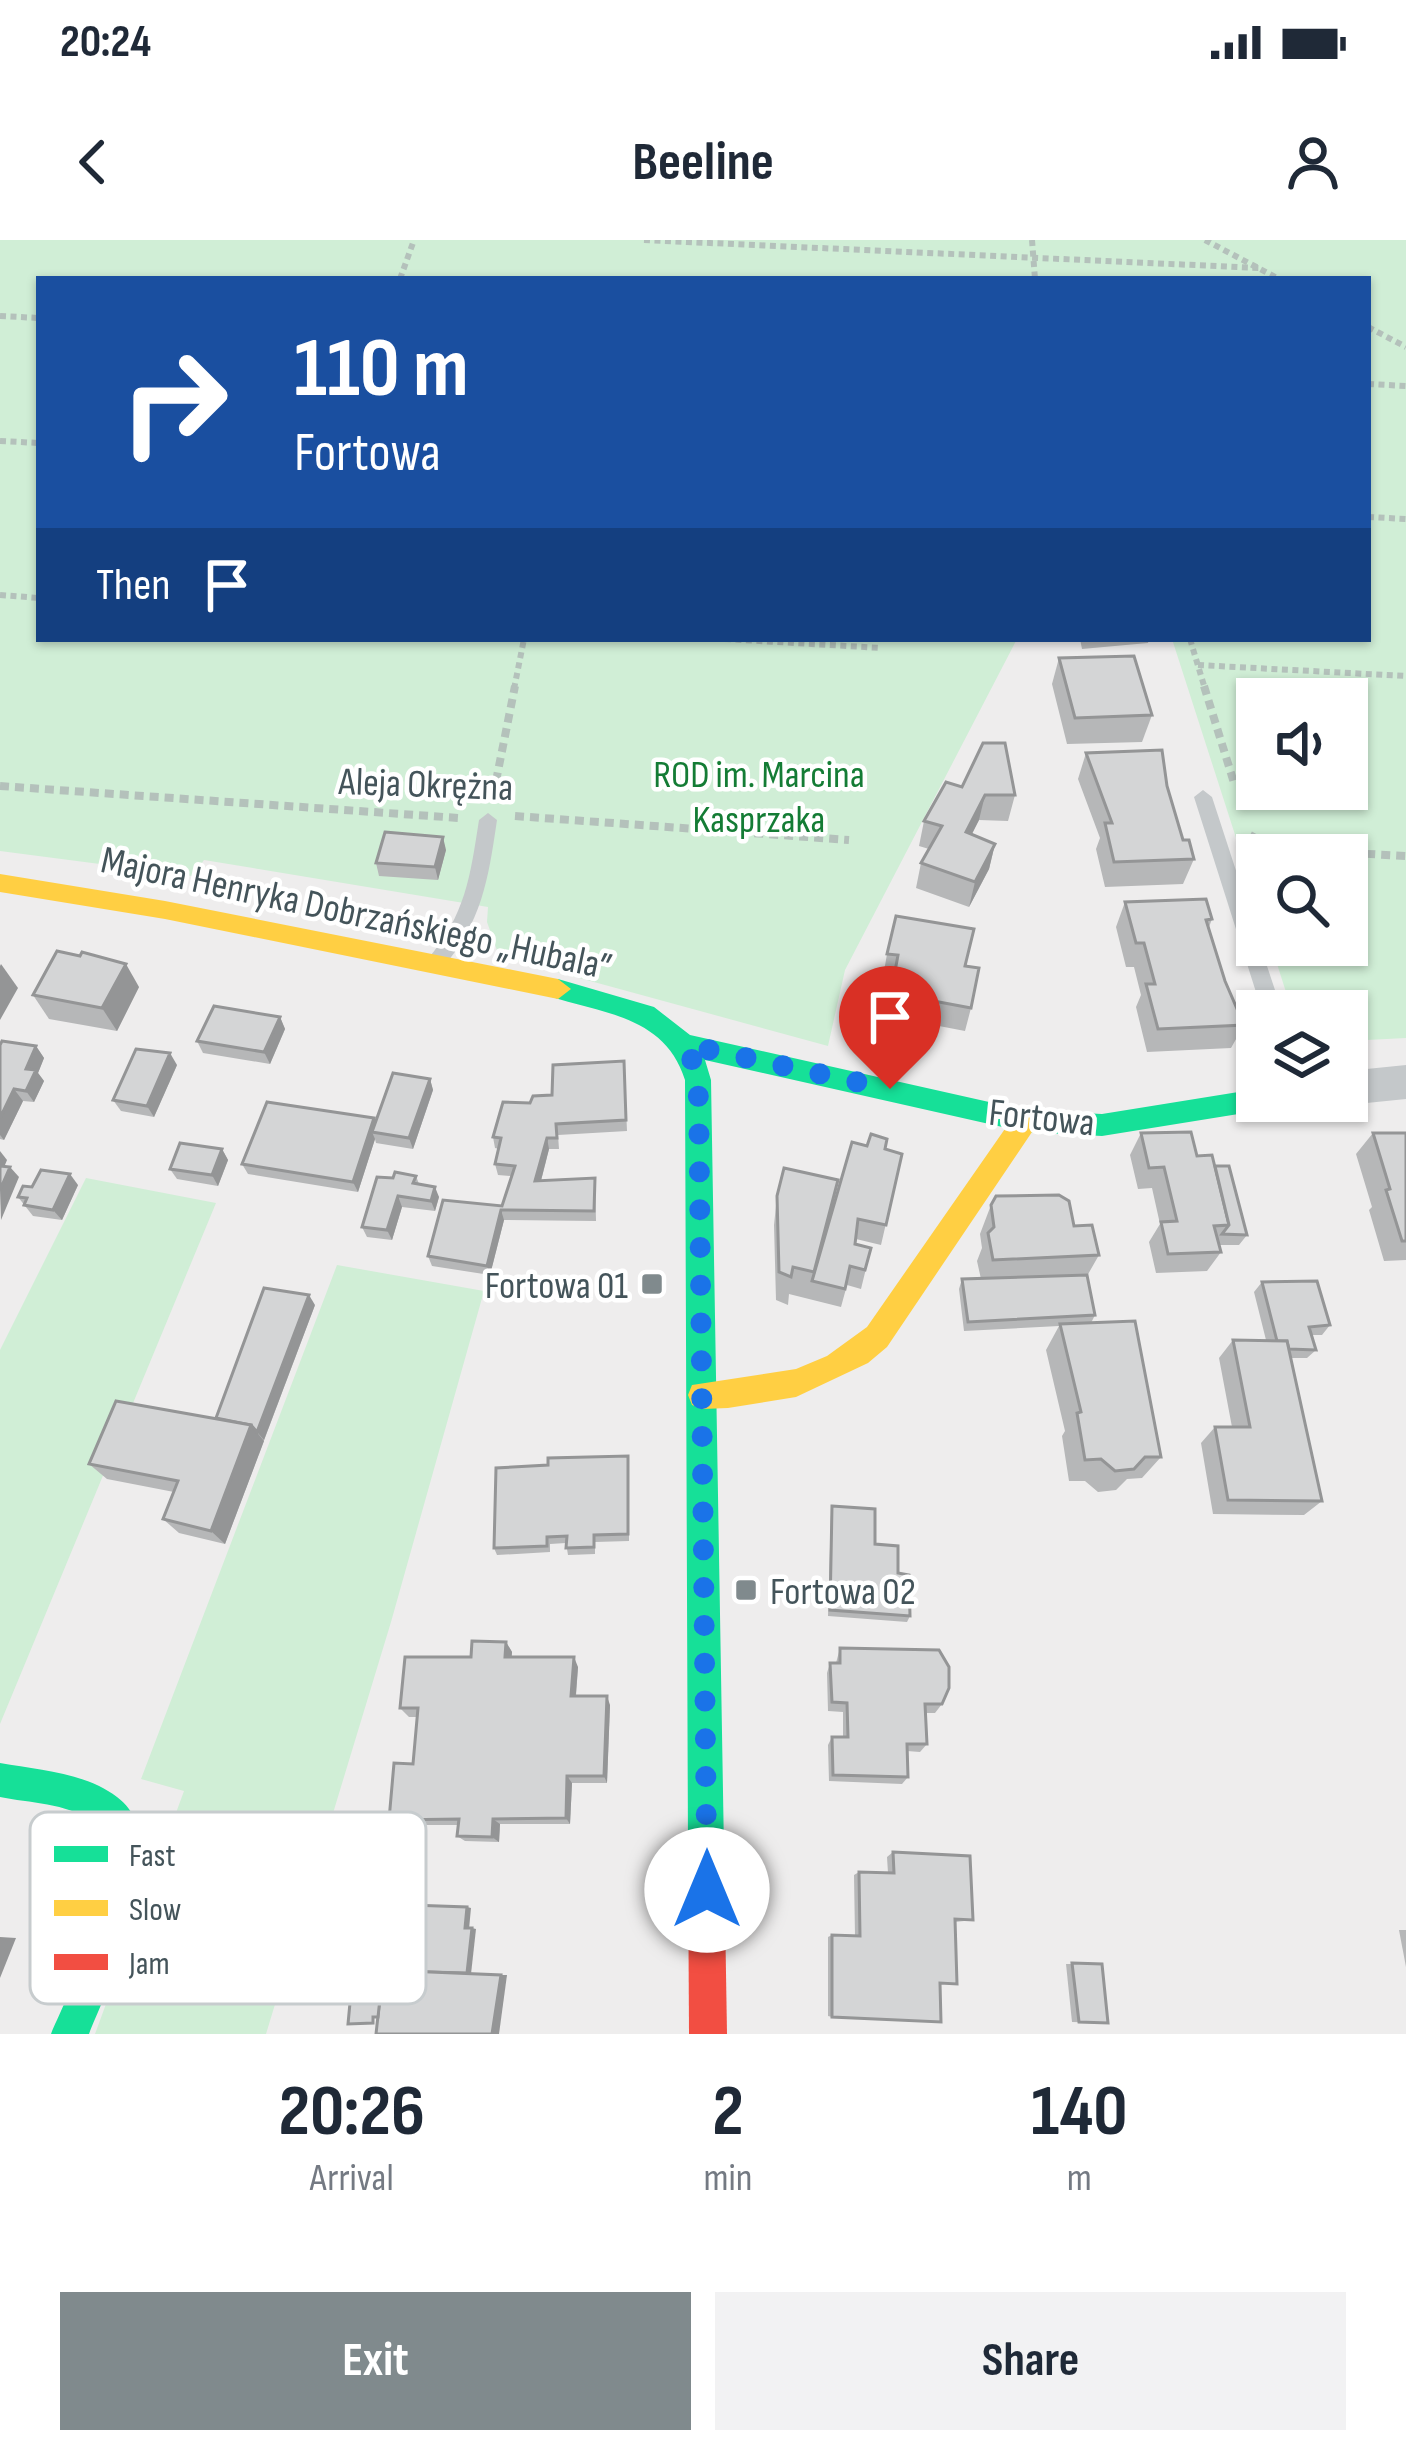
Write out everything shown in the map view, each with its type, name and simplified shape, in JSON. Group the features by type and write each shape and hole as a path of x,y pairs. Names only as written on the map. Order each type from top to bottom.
{"street":[{"name":"Majora Henryka Dobrzańskiego „Hubala”","path":"0,883 258,927 645,1014 687,1045"},
{"name":"Fortowa","path":"687,1045 1025,1121 1102,1125 1236,1103"},
{"path":"687,1045 698,1078 708,2034"},
{"path":"1368,1086 1406,1082"},
{"path":"704,1395 809,1385 849,1367 878,1336 1025,1121"},
{"path":"0,1780 93,1804 104,1812"},
{"path":"70,2034 81,2004"}],"lane":[{"path":"1203,796 1265,990"},
{"path":"434,965 461,935 474,906 488,820"}],"path":[{"path":"401,276 414,240"},
{"path":"644,240 1259,268"},
{"path":"1032,240 1035,276"},
{"path":"1205,240 1274,276"},
{"path":"0,316 36,318"},
{"path":"1371,329 1406,347"},
{"path":"1371,384 1406,386"},
{"path":"0,441 36,443"},
{"path":"1371,518 1406,519"},
{"path":"0,596 36,598"},
{"path":"488,820 523,642"},
{"path":"777,642 882,648"},
{"path":"1191,642 1236,790"},
{"path":"1198,665 1406,676"},
{"name":"Aleja Okrężna","path":"0,786 488,820 502,814 849,840"},
{"path":"1244,814 1250,836 1275,849 1406,856"}],"green space":[{"name":"ROD im. Marcina Kasprzaka","path":"0,240 1406,240 1406,1038 1368,1040 1368,990 1285,990 1278,966 1368,966 1368,834 1236,834 1236,838 1173,642 1371,642 1371,276 36,276 36,642 1015,642 845,970 828,1046 499,956 487,922 488,907 204,860 192,876 0,851"},
{"path":"86,1178 216,1203 0,1724 0,1350"},
{"path":"337,1265 484,1291 333,1812 176,1812 184,1791 141,1779"},
{"path":"106,2004 275,2004 266,2034 95,2034"}],"building":[{"path":"1134,656 1152,715 1075,718 1059,658"},
{"path":"983,743 1005,743 1015,795 985,795 966,832 995,844 975,882 921,863 942,826 924,821 946,782 962,787"},
{"path":"1162,750 1167,786 1183,840 1189,840 1194,859 1114,862 1105,823 1112,823 1086,753"},
{"path":"385,832 443,837 435,867 376,863"},
{"path":"1206,899 1212,919 1206,920 1236,1006 1236,1025 1158,1029 1146,984 1155,984 1144,943 1136,943 1125,902"},
{"path":"896,916 974,929 965,966 979,968 971,1008 891,993 898,955 887,954"},
{"path":"57,951 80,956 82,952 126,964 102,1008 33,995"},
{"path":"214,1006 280,1017 264,1052 197,1041"},
{"path":"2,1041 36,1046 26,1069 36,1070 26,1091 14,1089 0,1118 0,1045"},
{"path":"136,1049 170,1053 147,1106 113,1100"},
{"path":"624,1061 626,1120 556,1124 557,1138 547,1138 535,1181 595,1178 594,1211 501,1210 487,1266 428,1256 443,1200 502,1206 515,1166 495,1164 501,1138 493,1137 503,1102 530,1103 533,1096 552,1095 553,1065"},
{"path":"393,1073 430,1079 409,1138 372,1132"},
{"path":"267,1102 374,1118 353,1182 242,1164"},
{"path":"1191,1132 1197,1156 1212,1155 1229,1225 1214,1226 1221,1252 1168,1254 1161,1222 1177,1221 1164,1167 1149,1168 1141,1133"},
{"path":"1373,1133 1406,1133 1406,1241 1402,1241 1386,1190 1390,1189"},
{"path":"871,1134 887,1139 885,1149 902,1154 886,1225 858,1219 855,1244 871,1248 865,1270 850,1266 845,1289 812,1281 852,1142 867,1146"},
{"path":"180,1143 222,1149 212,1175 170,1169"},
{"path":"0,1166 10,1167 0,1190"},
{"path":"1215,1166 1229,1166 1247,1235 1222,1234 1229,1225"},
{"path":"784,1168 838,1180 814,1272 793,1267 791,1277 779,1272 777,1196"},
{"path":"41,1170 70,1174 53,1210 24,1205 27,1198 18,1197 23,1186 32,1187"},
{"path":"395,1172 416,1176 413,1183 435,1187 431,1201 398,1196 387,1230 362,1227 377,1177 393,1178"},
{"path":"1059,1195 1069,1201 1074,1226 1092,1225 1099,1255 993,1260 988,1233 994,1227 991,1205 996,1196"},
{"path":"1087,1275 1095,1315 968,1322 962,1279"},
{"path":"1317,1281 1330,1325 1309,1327 1316,1350 1289,1349 1287,1341 1277,1341 1262,1282"},
{"path":"264,1288 309,1295 257,1432 251,1425 216,1418"},
{"path":"1135,1321 1161,1457 1145,1457 1134,1469 1115,1471 1101,1459 1085,1460 1077,1413 1081,1412 1060,1324"},
{"path":"1233,1340 1287,1341 1322,1501 1228,1500 1215,1427 1250,1427"},
{"path":"116,1401 251,1425 211,1531 163,1519 178,1481 89,1464"},
{"path":"628,1456 628,1534 594,1535 594,1547 566,1548 567,1536 547,1537 547,1546 494,1548 496,1468 548,1465 548,1458"},
{"path":"832,1506 875,1509 875,1544 898,1546 898,1573 909,1575 910,1616 830,1610"},
{"path":"472,1641 506,1642 505,1657 574,1657 571,1696 607,1696 604,1776 567,1776 566,1818 493,1819 492,1837 457,1836 459,1819 426,1819 426,1812 390,1812 394,1763 413,1764 418,1708 400,1708 405,1657 471,1657"},
{"path":"840,1648 939,1650 949,1667 949,1688 942,1704 925,1704 927,1744 907,1744 908,1777 833,1775 832,1737 848,1737 847,1703 832,1702 830,1663 840,1663"},
{"path":"893,1852 970,1856 973,1920 955,1919 957,1984 940,1983 941,2022 832,2017 832,1935 860,1936 859,1872 894,1873"},
{"path":"426,1906 467,1907 465,1928 472,1928 467,1973 426,1972"},
{"path":"1072,1963 1102,1964 1108,2023 1079,2022"},
{"path":"426,1972 501,1975 492,2034 376,2034 379,2004 426,2004"},
{"path":"350,2004 379,2004 373,2023 348,2024"}],"traffic: fast":[{"path":"558,989 624,1006 663,1025 691,1058 698,1080 706,1851"},
{"path":"687,1045 1025,1121 1102,1125 1236,1103"},
{"path":"0,1780 61,1791 108,1812"},
{"path":"70,2034 82,2004"}],"traffic: slow":[{"path":"0,883 165,910 558,989"},
{"path":"703,1395 796,1383 838,1366 877,1337 1025,1121"}],"traffic: jam":[{"path":"706,1851 708,2034"}],"place":[{"name":"Fortowa 01","path":"652,1284"},
{"name":"Fortowa 02","path":"746,1590"}],"route":[{"path":"707,1890 698,1078 687,1045 890,1089"}]}
